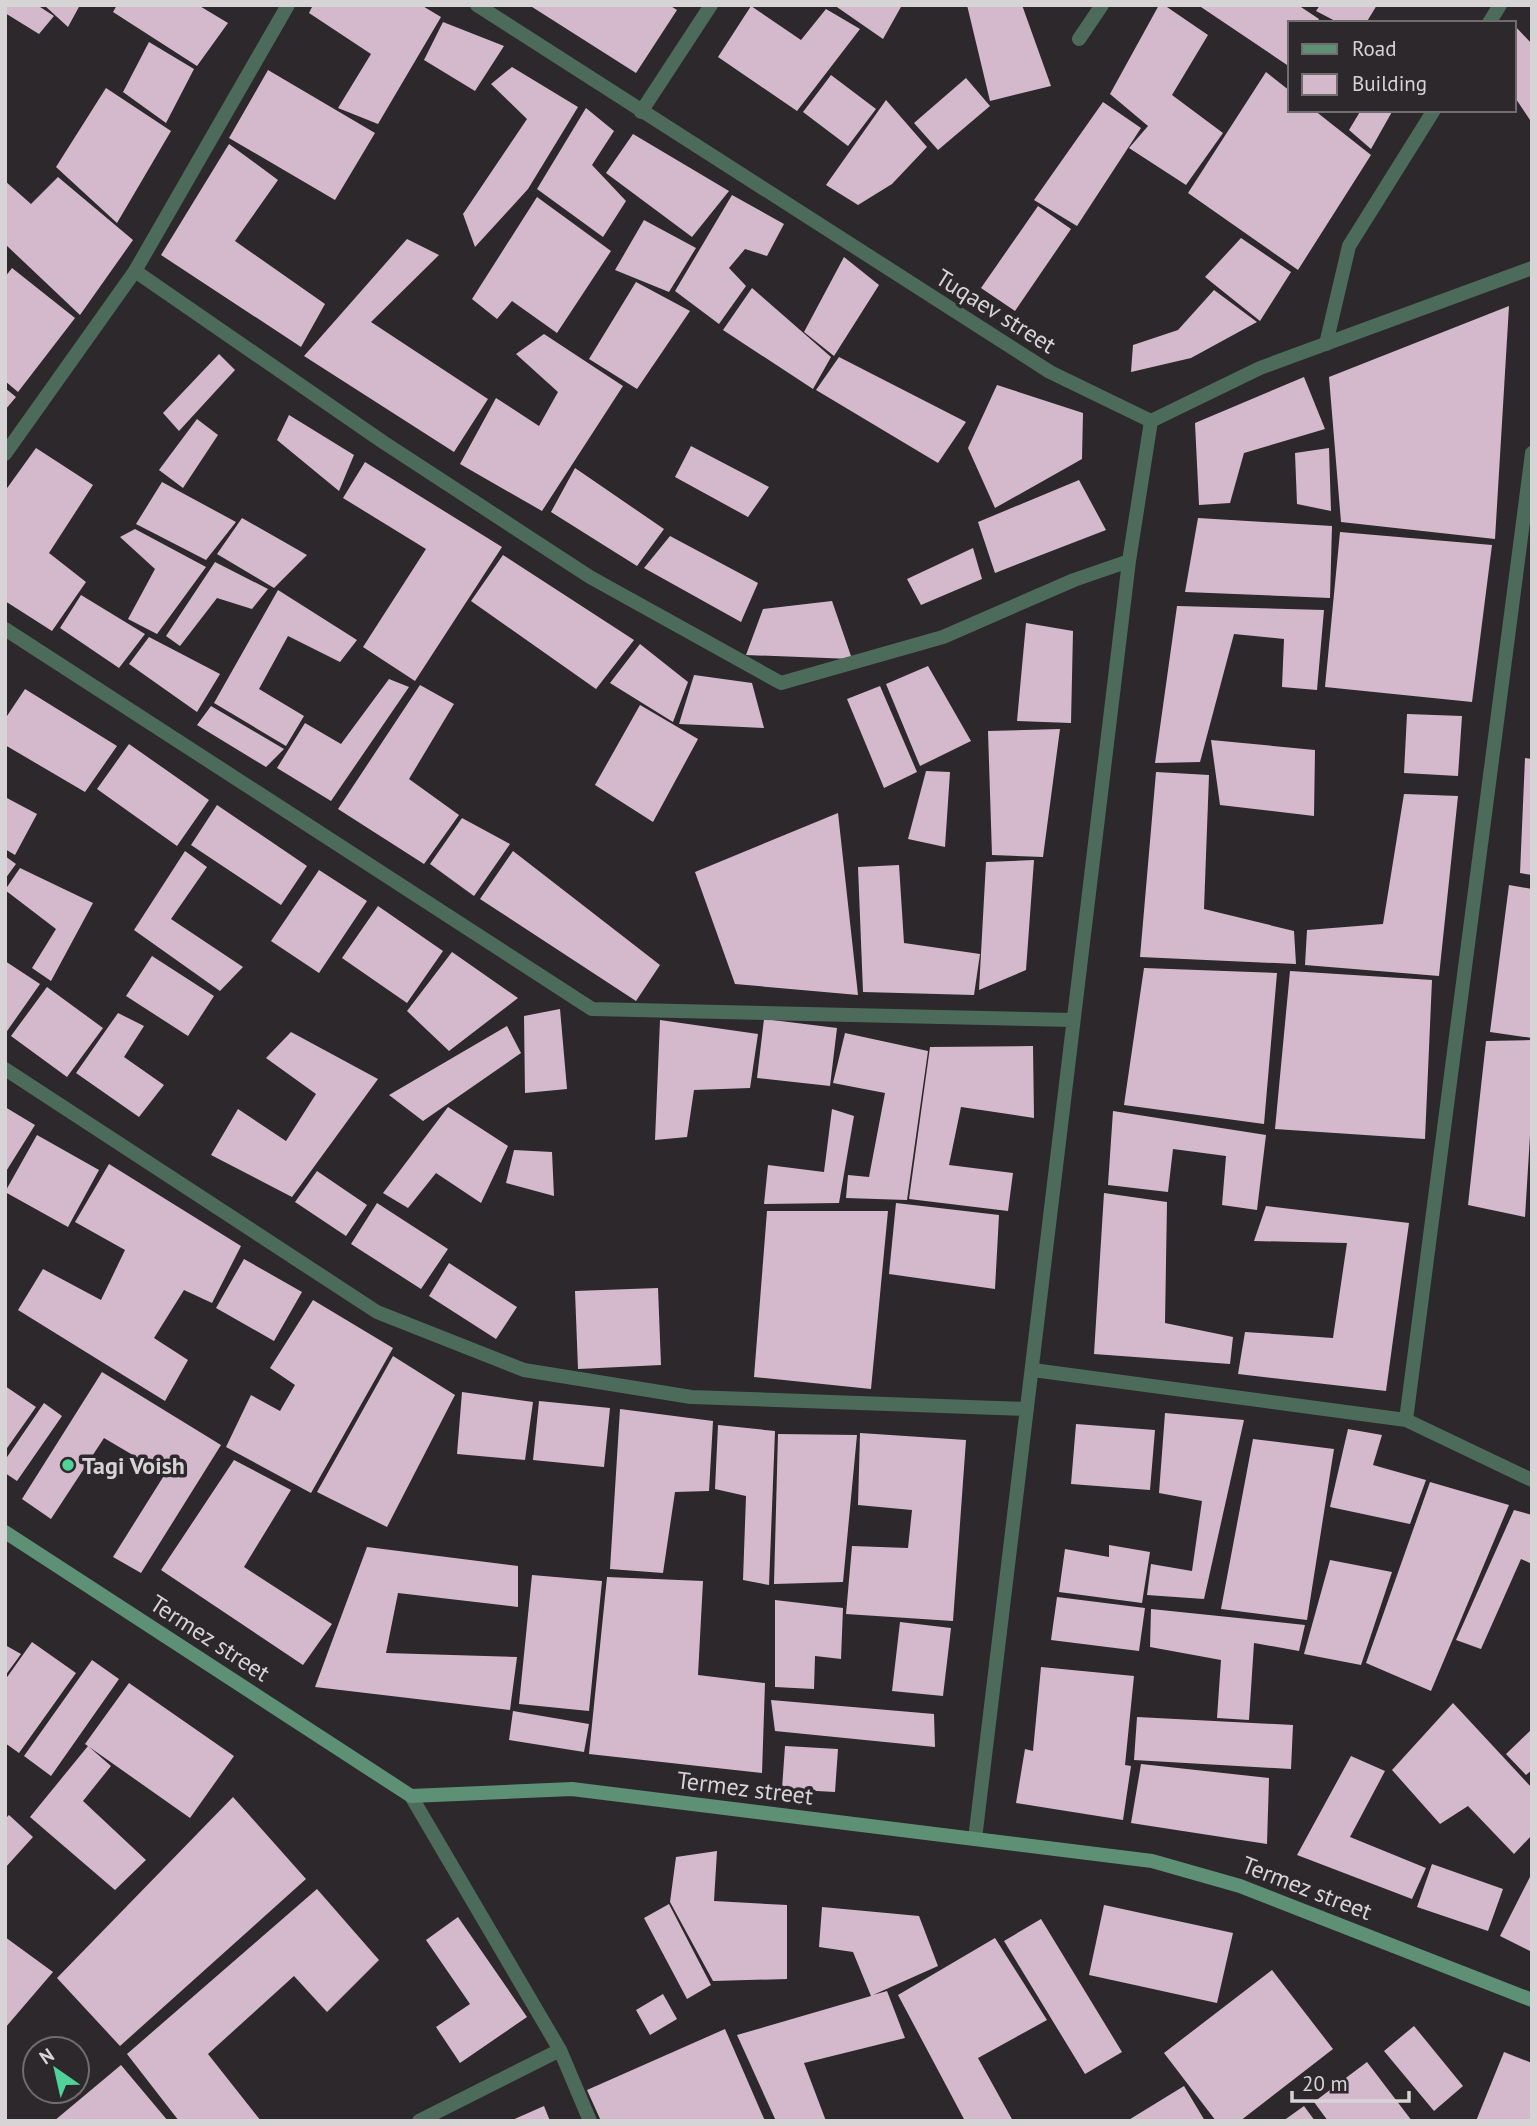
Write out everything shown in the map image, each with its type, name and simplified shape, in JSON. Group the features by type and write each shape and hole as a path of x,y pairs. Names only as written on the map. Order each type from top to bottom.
{"main road":[{"name":"Termez street","path":"5,1532 411,1796 572,1789 1152,1861 1240,1886 1532,2000"}],"street":[{"path":"5,454 135,271 288,5"},
{"name":"Tuqaev street","path":"477,5 1050,372 1151,421"},
{"path":"641,112 711,5"},
{"path":"1079,39 1102,5"},
{"path":"1490,21 1500,5"},
{"path":"1326,344 1349,246 1433,112"},
{"path":"975,1839 1129,561 1151,421 1260,369 1532,268"},
{"path":"135,271 383,442 590,577 781,682 943,636 1074,580 1129,561"},
{"path":"1406,1420 1532,453"},
{"path":"5,629 592,1009 1073,1020"},
{"path":"5,1069 377,1312 524,1370 691,1397 1027,1409"},
{"path":"1033,1370 1406,1420 1532,1480"},
{"path":"411,1796 559,2050 590,2121"},
{"path":"419,2121 559,2050"}],"building":[{"path":"5,5 37,5 54,16 39,34 5,13"},
{"path":"44,5 80,5 68,27"},
{"path":"117,5 198,5 228,23 197,66 113,12"},
{"path":"313,5 421,5 441,17 378,124 338,108 371,54 309,13"},
{"path":"529,5 669,5 677,10 636,73"},
{"path":"834,5 902,5 883,39"},
{"path":"967,5 1022,5 1051,86 990,101"},
{"path":"1159,5 1164,5 1208,35 1172,95 1223,133 1186,185 1129,148 1148,126 1110,94"},
{"path":"1198,5 1298,5 1319,19 1288,21 1288,66"},
{"path":"1320,5 1377,5 1367,21 1335,21 1316,11"},
{"path":"751,6 801,40 826,9 860,29 797,111 718,57"},
{"path":"443,22 504,46 475,91 424,60"},
{"path":"1516,27 1532,44 1532,123 1516,99"},
{"path":"149,42 194,69 166,123 123,92"},
{"path":"512,67 578,107 528,189 475,247 463,214 527,119 491,84"},
{"path":"268,70 375,133 335,200 229,138"},
{"path":"1266,72 1288,89 1288,112 1317,112 1371,155 1298,270 1188,193"},
{"path":"831,75 876,109 848,146 803,112"},
{"path":"966,78 990,106 938,150 914,123"},
{"path":"106,88 171,131 117,223 56,167"},
{"path":"886,100 927,147 892,184 858,205 826,185"},
{"path":"1103,102 1141,128 1077,226 1034,200"},
{"path":"586,108 614,131 592,165 626,201 603,237 537,189"},
{"path":"1360,112 1392,112 1371,149 1349,130"},
{"path":"633,134 729,191 692,237 606,173"},
{"path":"229,144 278,180 235,241 325,304 301,347 161,255"},
{"path":"58,177 133,240 80,315 5,244 5,181 31,204"},
{"path":"732,195 784,224 767,256 745,249 729,268 746,286 719,324 675,291"},
{"path":"537,197 611,251 557,333 512,301 497,319 472,299"},
{"path":"1038,206 1071,229 1015,311 981,288"},
{"path":"644,220 696,248 669,292 615,270"},
{"path":"1241,238 1291,272 1260,321 1205,277"},
{"path":"407,239 439,255 371,322 488,399 454,452 304,356"},
{"path":"844,257 879,285 834,356 804,332"},
{"path":"12,268 75,318 18,392 5,381 5,277"},
{"path":"636,282 690,311 637,389 589,359"},
{"path":"752,288 831,357 813,389 723,330"},
{"path":"1214,290 1257,322 1191,358 1131,372 1133,345 1178,330"},
{"path":"1509,306 1495,539 1341,522 1329,377"},
{"path":"544,334 623,386 542,511 460,464 496,398 539,426 558,392 516,354"},
{"path":"219,354 235,370 179,431 163,413"},
{"path":"839,357 966,422 938,463 816,390"},
{"path":"1304,377 1325,429 1244,453 1230,503 1199,505 1195,423"},
{"path":"997,385 1083,413 1082,459 995,508 968,448"},
{"path":"5,388 16,397 5,410"},
{"path":"289,415 354,455 339,491 277,440"},
{"path":"197,419 218,435 183,488 159,470"},
{"path":"691,446 769,487 748,517 675,477"},
{"path":"36,448 93,485 49,553 86,582 52,631 5,601 5,491"},
{"path":"1329,448 1331,511 1297,504 1295,453"},
{"path":"365,462 502,547 415,681 363,647 426,549 343,498"},
{"path":"575,468 664,529 637,566 551,512"},
{"path":"1079,480 1106,530 995,573 978,522"},
{"path":"162,482 236,522 206,560 136,524"},
{"path":"242,518 307,555 274,588 217,554"},
{"path":"1198,518 1332,526 1330,598 1185,592"},
{"path":"135,529 206,567 157,634 128,619 155,569 120,537"},
{"path":"1340,532 1492,545 1472,702 1325,687"},
{"path":"670,536 758,583 741,622 644,568"},
{"path":"973,548 982,579 921,605 907,579"},
{"path":"503,555 634,640 596,689 471,601"},
{"path":"215,562 268,589 252,609 217,598 180,646 166,636"},
{"path":"278,590 357,640 340,662 288,636 259,689 304,716 286,746 214,703"},
{"path":"81,595 145,634 119,668 60,628"},
{"path":"832,601 852,659 746,655 763,609"},
{"path":"1177,606 1324,610 1317,690 1282,687 1284,639 1234,634 1200,762 1155,763"},
{"path":"1026,623 1073,631 1071,723 1017,721"},
{"path":"149,637 220,674 197,712 129,664"},
{"path":"640,644 688,682 673,722 610,683"},
{"path":"928,666 971,741 920,766 886,684"},
{"path":"694,675 752,683 764,728 679,724"},
{"path":"389,679 409,687 331,801 277,768 305,723 341,744"},
{"path":"420,685 454,704 409,779 459,815 424,864 338,809"},
{"path":"880,686 917,772 884,788 847,699"},
{"path":"25,689 117,746 85,792 5,745 5,719"},
{"path":"640,705 698,739 653,822 595,785"},
{"path":"211,706 284,749 266,767 197,725"},
{"path":"1407,714 1462,716 1458,776 1404,773"},
{"path":"1060,729 1043,857 992,855 988,731"},
{"path":"1211,740 1315,750 1314,816 1220,805"},
{"path":"129,744 209,800 177,846 97,789"},
{"path":"1525,758 1532,759 1532,875 1520,873"},
{"path":"926,771 950,772 945,847 908,839"},
{"path":"1156,772 1209,775 1204,909 1294,931 1296,964 1140,957"},
{"path":"1404,794 1458,796 1439,976 1305,965 1307,930 1383,924"},
{"path":"5,797 37,814 15,855 5,849"},
{"path":"217,805 307,866 281,905 191,845"},
{"path":"838,813 858,995 735,984 695,872"},
{"path":"462,818 510,844 474,896 430,864"},
{"path":"185,851 207,867 171,919 243,967 220,991 134,930"},
{"path":"513,851 660,965 636,1001 480,899"},
{"path":"5,856 16,864 5,879"},
{"path":"1034,860 1026,970 979,990 986,862"},
{"path":"899,865 904,943 980,954 974,995 863,992 858,867"},
{"path":"20,868 93,903 51,981 32,968 56,929 5,890"},
{"path":"319,870 367,901 319,973 271,941"},
{"path":"1509,885 1532,889 1532,1038 1490,1032"},
{"path":"378,906 443,951 407,1003 342,958"},
{"path":"452,952 518,998 449,1051 407,1011"},
{"path":"152,956 214,996 188,1036 126,996"},
{"path":"5,961 40,984 5,1034"},
{"path":"1144,968 1277,973 1264,1124 1124,1105"},
{"path":"1290,971 1432,980 1425,1139 1275,1129"},
{"path":"47,987 103,1028 67,1077 11,1036"},
{"path":"560,1009 567,1089 525,1093 524,1016"},
{"path":"118,1013 144,1026 124,1057 164,1085 139,1117 76,1073"},
{"path":"764,1019 837,1028 830,1086 757,1078"},
{"path":"660,1020 758,1034 750,1088 694,1090 687,1137 655,1140"},
{"path":"507,1026 521,1053 423,1121 389,1095"},
{"path":"291,1032 378,1079 292,1197 211,1155 238,1109 286,1141 316,1094 266,1058"},
{"path":"845,1033 928,1051 907,1200 846,1198 848,1175 869,1177 885,1093 833,1083"},
{"path":"1532,1040 1532,1103 1525,1217 1468,1205 1486,1041"},
{"path":"1033,1046 1034,1118 961,1107 949,1165 1013,1173 1008,1211 909,1199 930,1047"},
{"path":"5,1107 35,1125 5,1173"},
{"path":"448,1107 508,1146 481,1203 436,1173 408,1208 383,1193"},
{"path":"832,1109 854,1116 839,1203 764,1204 768,1165 824,1172"},
{"path":"1113,1111 1266,1135 1257,1210 1222,1205 1226,1156 1173,1149 1168,1192 1108,1185"},
{"path":"37,1135 99,1170 68,1227 5,1192"},
{"path":"514,1150 552,1152 554,1196 506,1183"},
{"path":"109,1164 241,1246 212,1303 184,1290 154,1338 188,1360 165,1401 18,1310 43,1269 101,1300 125,1250 75,1222"},
{"path":"317,1171 367,1205 346,1236 295,1202"},
{"path":"1104,1193 1167,1202 1165,1323 1233,1337 1230,1364 1094,1354"},
{"path":"377,1203 448,1249 421,1289 351,1244"},
{"path":"896,1203 999,1215 995,1289 889,1274"},
{"path":"1266,1206 1409,1223 1386,1391 1238,1374 1245,1332 1333,1338 1347,1243 1254,1241"},
{"path":"767,1211 888,1211 871,1389 754,1377"},
{"path":"244,1259 302,1292 274,1341 216,1308"},
{"path":"449,1263 517,1307 496,1339 429,1296"},
{"path":"658,1288 661,1365 578,1369 575,1291"},
{"path":"313,1300 393,1348 311,1493 226,1447 251,1395 280,1411 295,1385 270,1368"},
{"path":"393,1356 455,1395 387,1527 317,1492"},
{"path":"102,1372 221,1445 141,1573 113,1557 165,1474 104,1438 51,1519 22,1499"},
{"path":"5,1386 36,1407 5,1451"},
{"path":"462,1392 533,1402 525,1460 457,1454"},
{"path":"539,1401 610,1408 604,1467 533,1460"},
{"path":"44,1403 62,1416 17,1481 5,1473 5,1460"},
{"path":"620,1409 713,1421 709,1491 675,1492 663,1573 610,1569"},
{"path":"1165,1413 1244,1420 1204,1599 1147,1595 1151,1564 1192,1571 1202,1501 1159,1493"},
{"path":"1076,1424 1155,1430 1150,1490 1071,1484"},
{"path":"718,1425 775,1431 769,1585 743,1580 746,1496 715,1489"},
{"path":"1348,1429 1382,1435 1373,1465 1426,1480 1410,1524 1330,1507"},
{"path":"860,1433 966,1440 953,1621 846,1614 852,1546 908,1548 912,1510 858,1505"},
{"path":"778,1434 857,1435 843,1582 774,1584"},
{"path":"1253,1439 1334,1449 1307,1620 1221,1609"},
{"path":"234,1460 291,1490 244,1567 332,1624 303,1665 161,1570"},
{"path":"1430,1482 1509,1505 1431,1691 1366,1663"},
{"path":"1514,1510 1532,1515 1532,1564 1521,1559 1481,1649 1456,1640"},
{"path":"1109,1545 1150,1552 1142,1603 1059,1592 1065,1549 1109,1557"},
{"path":"367,1547 518,1566 518,1607 398,1593 386,1653 517,1657 510,1710 315,1687"},
{"path":"1330,1560 1392,1572 1361,1665 1304,1654"},
{"path":"532,1575 602,1581 589,1711 519,1704"},
{"path":"607,1577 703,1581 698,1675 765,1683 762,1773 589,1754"},
{"path":"1057,1597 1145,1608 1139,1651 1051,1640"},
{"path":"775,1600 843,1608 841,1659 815,1656 814,1689 775,1687"},
{"path":"1151,1609 1305,1625 1299,1651 1254,1643 1249,1720 1217,1718 1221,1660 1150,1647"},
{"path":"900,1622 951,1628 943,1696 892,1691"},
{"path":"32,1642 76,1673 19,1753 5,1743 5,1680"},
{"path":"5,1645 21,1654 5,1676"},
{"path":"92,1660 119,1679 51,1776 24,1756"},
{"path":"1041,1667 1134,1676 1125,1765 1131,1766 1123,1820 1016,1803 1025,1749 1033,1751"},
{"path":"129,1683 234,1756 190,1818 85,1744"},
{"path":"771,1700 934,1714 935,1747 775,1731"},
{"path":"1453,1703 1532,1788 1532,1835 1514,1854 1468,1806 1440,1824 1392,1770"},
{"path":"513,1711 589,1724 584,1752 509,1740"},
{"path":"1137,1717 1293,1725 1291,1769 1134,1760"},
{"path":"1532,1729 1532,1770 1526,1775 1506,1754"},
{"path":"88,1746 111,1766 83,1801 146,1860 115,1890 30,1817"},
{"path":"785,1746 838,1749 835,1792 782,1789"},
{"path":"1351,1756 1385,1771 1350,1837 1426,1868 1412,1899 1297,1855"},
{"path":"1141,1764 1269,1778 1267,1844 1131,1823"},
{"path":"233,1797 306,1879 120,2046 57,1978"},
{"path":"9,1815 33,1837 5,1868 5,1819"},
{"path":"717,1851 714,1901 787,1905 787,1979 713,1981 670,1902 676,1857"},
{"path":"1432,1864 1503,1889 1488,1931 1417,1907"},
{"path":"1532,1873 1532,1952 1500,1936"},
{"path":"317,1889 379,1960 327,2012 294,1976 208,2054 261,2121 179,2121 127,2054"},
{"path":"669,1904 711,1985 687,1999 644,1918"},
{"path":"1104,1905 1233,1933 1217,2003 1089,1975"},
{"path":"822,1907 919,1916 938,1966 873,1995 887,1991 905,2038 804,2063 826,2121 776,2121 737,2035 871,1996 853,1952 819,1947"},
{"path":"458,1917 527,2017 460,2063 436,2027 470,2004 426,1940"},
{"path":"1041,1919 1122,2052 1085,2074 1004,1941"},
{"path":"5,1937 53,1972 5,2028"},
{"path":"995,1938 1047,2020 978,2058 1013,2121 965,2121 898,1995"},
{"path":"1272,1970 1333,2049 1240,2121 1216,2121 1164,2053"},
{"path":"663,1994 677,2019 650,2035 636,2010"},
{"path":"1414,2026 1463,2086 1434,2111 1384,2051"},
{"path":"725,2029 765,2121 601,2121 587,2090"},
{"path":"1504,2052 1532,2063 1532,2121 1476,2121"},
{"path":"1367,2062 1412,2121 1328,2121 1314,2102"},
{"path":"121,2065 168,2121 54,2121 73,2105 91,2105 91,2090"},
{"path":"1184,2086 1205,2121 1127,2121"},
{"path":"544,2106 550,2121 510,2121"},
{"path":"1304,2106 1315,2121 1283,2121"}],"place":[{"name":"Tagi Voish","path":"68,1465"}]}
